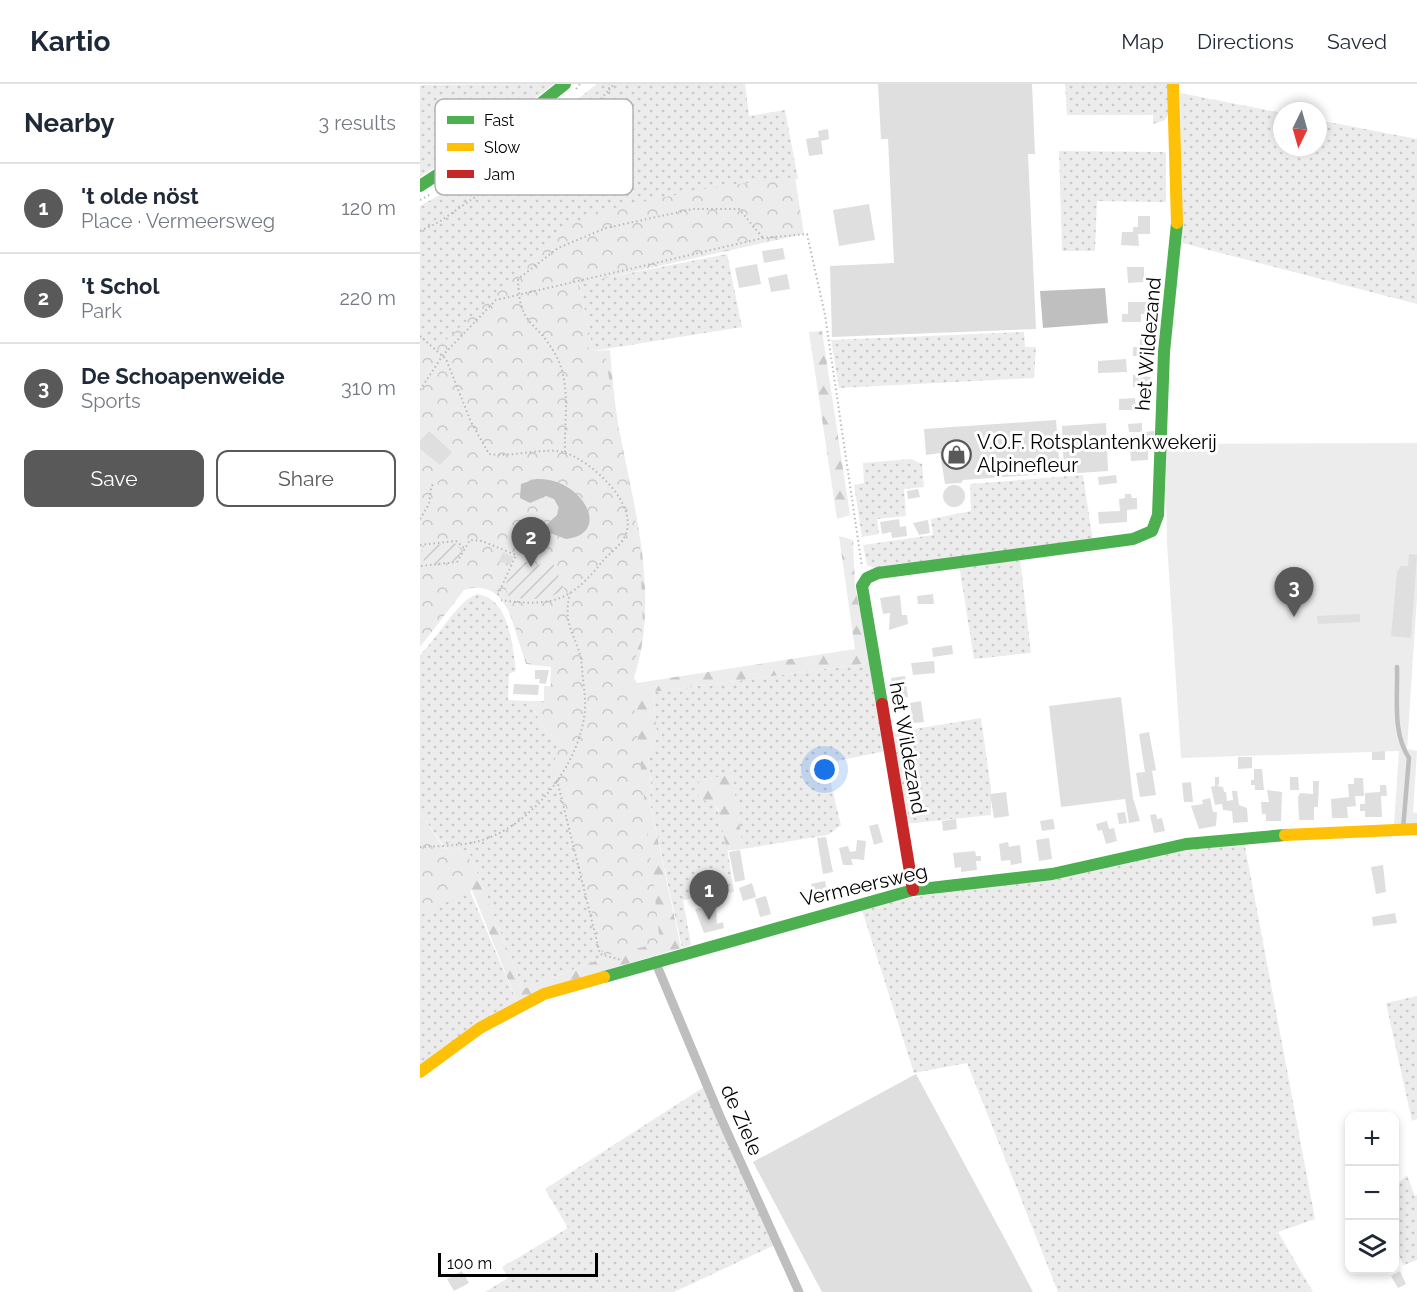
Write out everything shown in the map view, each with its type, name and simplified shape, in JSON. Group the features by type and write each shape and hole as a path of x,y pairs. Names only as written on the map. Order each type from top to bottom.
{"street":[{"path":"546,99 565,84"},
{"name":"het Wildezand","path":"913,890 862,586 867,578 878,573 1133,539 1152,531 1158,516 1164,352 1174,268 1177,214 1173,84"},
{"path":"420,186 435,176"},
{"name":"Vermeersweg","path":"420,1072 480,1028 544,994 913,890 1052,874 1186,843 1245,837 1417,829"},
{"name":"de Ziele","path":"655,961 719,1114 799,1292"}],"lane":[{"path":"1397,667 1398,729 1403,750 1409,758 1403,829"}],"path":[{"path":"609,84 609,90"},
{"path":"601,99 614,84"},
{"path":"420,231 439,222 478,195"},
{"path":"565,452 567,392 555,352 524,316 518,279 558,248 606,228 693,209 739,209 763,238"},
{"path":"420,390 443,355 496,300 763,238 807,234 825,315 863,572 867,578"},
{"path":"420,336 443,355 471,422 489,453 503,456 565,452 583,462 609,483 623,505 628,521 626,533 621,542 570,593 558,599 540,601 501,600"},
{"path":"420,519 429,504 431,488 435,482"},
{"path":"421,566 457,562 470,540 482,541 516,555 497,597"},
{"path":"420,545 456,541 464,549"},
{"path":"420,847 476,842 498,834 535,807 557,779 577,743 585,708 582,665 567,623 566,610 570,593"},
{"path":"557,779 600,954 622,960 629,969"}],"green space":[{"path":"554,84 535,99 435,99 435,167 420,177 420,85"},
{"path":"597,84 745,84 749,116 785,110 798,179 689,194 440,354 420,344 420,206 440,195 633,195 633,99 578,99"},
{"path":"1065,84 1170,84 1169,113 1165,120 1153,124 1153,115 1067,115"},
{"path":"1180,93 1273,111 1273,156 1327,156 1327,122 1417,139 1417,304 1182,243"},
{"path":"1059,151 1166,152 1166,202 1097,201 1095,251 1062,251"},
{"path":"795,177 804,234 578,284 589,351 605,356 640,546 643,626 631,678 660,943 604,956 554,772 557,736 530,703 550,702 552,666 527,663 514,623 501,599 491,591 479,588 464,590 420,647 420,338 442,344 567,226 605,210 708,188"},
{"path":"727,254 742,327 593,351 579,283"},
{"path":"579,283 593,351 610,350 618,423 642,550 645,614 642,646 634,678 637,683 855,649 839,536 853,540 855,586 870,663 653,692 657,737 648,760 652,790 649,798 681,948 562,983 517,1002 472,890 420,915 420,813 445,849 459,848 469,852 523,989 611,955 568,802 566,750 543,727 529,701 544,701 544,686 550,686 551,667 526,664 507,605 510,603 420,433"},
{"path":"822,331 850,515 837,519 809,332"},
{"path":"1024,332 1025,347 1036,347 1034,378 839,388 831,340"},
{"path":"1417,443 1417,597 1407,749 1417,751 1413,812 1417,813 1417,825 1394,824 1399,751 1181,758 1167,543 1165,444"},
{"path":"911,459 922,464 924,487 904,489 906,516 877,519 879,534 862,537 854,485 864,483 863,463"},
{"path":"1083,475 1093,542 877,569 867,565 863,545 933,535 931,519 971,511 970,484"},
{"path":"455,543 462,551 456,560 424,564 422,546"},
{"path":"1020,558 1031,653 974,659 959,565"},
{"path":"517,559 538,565 552,561 565,591 542,599 509,598 505,586"},
{"path":"477,594 496,604 503,613 511,636 516,671 509,674 508,700 529,701 543,727 566,750 564,788 611,955 523,989 469,852 459,848 446,849 420,813 420,655 462,604"},
{"path":"870,663 886,751 831,762 830,780 841,825 828,835 743,849 732,775 702,780 723,821 734,892 683,900 691,945 682,948 649,798 652,790 648,760 657,737 653,692"},
{"path":"981,718 991,789 991,815 906,824 890,733"},
{"path":"732,774 743,849 727,851 718,809 715,805 699,798 696,785 702,780"},
{"path":"420,818 442,849 466,850 475,875 466,890 420,913"},
{"path":"1244,841 1315,1219 1278,1232 1313,1292 1058,1292 967,1063 914,1073 861,907 1186,849"},
{"path":"469,889 517,1002 420,1067 420,915"},
{"path":"1417,996 1417,1119 1412,1121 1386,1003"},
{"path":"704,1087 775,1245 674,1292 485,1292 508,1278 502,1267 568,1228 545,1189"},
{"path":"1407,1175 1415,1196 1417,1195 1417,1260 1404,1265 1399,1256 1399,1183"}],"shaded area":[{"path":"1105,288 1108,323 1043,328 1040,291"},
{"path":"536,479 566,486 578,495 586,506 589,517 588,527 580,535 566,539 550,533 547,524 557,515 559,508 554,499 546,496 530,503 520,498 521,484"}],"building":[{"path":"878,84 1032,84 1035,154 1028,154 1036,329 832,337 830,266 894,263 888,139 881,139"},
{"path":"828,129 829,139 821,141 823,154 809,156 806,139 819,137 818,131"},
{"path":"869,204 875,240 839,246 833,210"},
{"path":"1138,216 1150,216 1150,234 1138,234 1139,246 1121,245 1122,232 1133,232 1133,227 1138,227"},
{"path":"783,248 785,259 764,263 762,251"},
{"path":"757,264 761,284 739,288 735,268"},
{"path":"1127,267 1144,267 1144,282 1128,283"},
{"path":"787,274 790,289 771,292 768,278"},
{"path":"1128,302 1146,302 1146,314 1141,314 1141,322 1122,322 1122,314 1128,314"},
{"path":"1140,339 1150,339 1151,363 1141,363 1140,356 1133,356 1133,347 1140,347"},
{"path":"1126,359 1127,372 1098,373 1098,361"},
{"path":"1133,375 1151,377 1152,400 1142,400 1142,387 1133,387"},
{"path":"1135,398 1136,410 1119,410 1119,399"},
{"path":"1056,420 1060,473 963,480 961,483 945,484 940,453 926,455 924,429"},
{"path":"1106,423 1108,471 1064,474 1062,426"},
{"path":"1142,423 1142,432 1129,432 1128,424"},
{"path":"429,431 452,452 440,465 420,449 420,441"},
{"path":"1154,431 1155,443 1147,443 1146,432"},
{"path":"1148,447 1148,460 1131,461 1130,448"},
{"path":"1116,475 1117,483 1099,485 1098,477"},
{"path":"954,485 962,488 965,496 962,504 954,507 946,504 943,496 946,488"},
{"path":"918,489 920,497 908,499 907,491"},
{"path":"1125,494 1131,494 1132,498 1137,498 1137,509 1127,510 1127,522 1099,524 1098,512 1120,511 1119,499 1125,498"},
{"path":"899,519 900,527 906,526 907,536 892,538 891,532 882,534 880,522"},
{"path":"928,520 930,533 919,535 913,523"},
{"path":"503,552 514,557 510,565 499,561"},
{"path":"1409,554 1417,555 1411,638 1391,636 1397,572 1401,566 1408,566"},
{"path":"933,594 934,604 918,604 917,596"},
{"path":"900,595 902,615 907,615 908,624 889,630 890,613 883,614 880,598"},
{"path":"1360,614 1360,622 1318,624 1317,616"},
{"path":"952,645 953,654 933,657 932,648"},
{"path":"934,661 935,673 913,675 911,663"},
{"path":"535,670 549,670 546,684 539,683 540,679 535,679"},
{"path":"905,676 908,697 903,698 907,706 895,708 891,678"},
{"path":"514,684 539,685 538,695 513,694"},
{"path":"1121,697 1133,798 1140,821 1129,823 1125,799 1061,807 1049,706"},
{"path":"921,701 924,722 913,723 910,703"},
{"path":"1149,732 1156,770 1152,771 1156,795 1140,797 1136,773 1145,772 1139,734"},
{"path":"1385,751 1385,760 1372,760 1372,752"},
{"path":"1238,757 1252,757 1252,768 1238,769"},
{"path":"1254,769 1262,769 1264,790 1255,790 1255,785 1251,785 1251,780 1254,780"},
{"path":"1215,777 1219,777 1217,786 1223,787 1227,801 1233,800 1232,791 1237,791 1239,805 1247,808 1248,822 1233,823 1232,811 1223,810 1222,804 1215,805 1211,787 1215,786"},
{"path":"1290,777 1298,777 1299,790 1290,790"},
{"path":"1354,778 1363,778 1364,796 1355,796 1356,806 1347,807 1348,818 1332,818 1331,799 1349,797 1348,784 1354,784"},
{"path":"1313,781 1319,781 1318,807 1314,807 1314,820 1299,820 1298,797 1300,793 1313,794"},
{"path":"1191,782 1193,802 1184,802 1182,783"},
{"path":"1380,785 1386,785 1387,796 1381,796 1382,817 1365,817 1365,811 1360,811 1360,804 1365,804 1365,793 1380,792"},
{"path":"1267,790 1282,792 1281,821 1266,821 1266,814 1262,814 1261,802 1269,802"},
{"path":"1006,792 1009,816 994,818 990,794"},
{"path":"1210,798 1213,812 1217,812 1216,826 1199,829 1191,806 1203,804 1202,800"},
{"path":"1125,812 1127,823 1119,824 1117,813"},
{"path":"1156,814 1157,819 1162,818 1165,831 1154,833 1150,815"},
{"path":"956,819 957,829 943,831 942,821"},
{"path":"1053,819 1055,829 1042,831 1040,821"},
{"path":"1107,821 1109,829 1114,828 1117,841 1106,844 1102,830 1098,831 1096,824"},
{"path":"878,824 883,842 874,845 869,826"},
{"path":"826,837 833,872 823,874 817,838"},
{"path":"1049,838 1052,859 1039,861 1036,840"},
{"path":"857,840 866,841 864,860 851,859 853,865 843,865 839,848 848,846 850,852 856,851"},
{"path":"1008,842 1009,847 1020,845 1022,863 1011,865 1010,860 1001,861 999,844"},
{"path":"740,850 745,880 735,882 729,852"},
{"path":"975,851 976,856 981,856 981,861 976,861 977,870 961,872 961,867 955,868 953,853"},
{"path":"1383,865 1386,892 1376,894 1371,867"},
{"path":"825,881 829,899 815,903 811,884"},
{"path":"752,883 756,897 743,901 739,888"},
{"path":"766,896 771,914 760,917 755,899"},
{"path":"716,904 717,924 723,922 724,928 704,933 695,909"},
{"path":"1395,913 1397,923 1373,926 1372,917"},
{"path":"916,1074 1033,1292 822,1292 753,1162"},
{"path":"462,1271 469,1283 454,1291 447,1279"},
{"path":"1399,1272 1406,1284 1398,1288 1391,1276 1399,1274"}],"traffic: fast":[{"path":"546,99 565,84"},
{"path":"420,186 435,176"},
{"path":"882,704 862,586 867,578 878,573 1133,539 1152,531 1158,515 1164,352 1177,223"},
{"path":"604,977 913,890 1052,874 1186,844 1285,835"}],"traffic: slow":[{"path":"1173,84 1177,223"},
{"path":"1285,835 1417,829"},
{"path":"420,1072 480,1028 544,994 604,977"}],"traffic: jam":[{"path":"882,704 913,890"}],"place":[{"name":"V.O.F. Rotsplantenkwekerij Alpinefleur","path":"956,454"},
{"name":"'t Schol","path":"531,567"},
{"name":"De Schoapenweide","path":"1294,617"},
{"name":"'t olde nöst","path":"709,920"}]}
